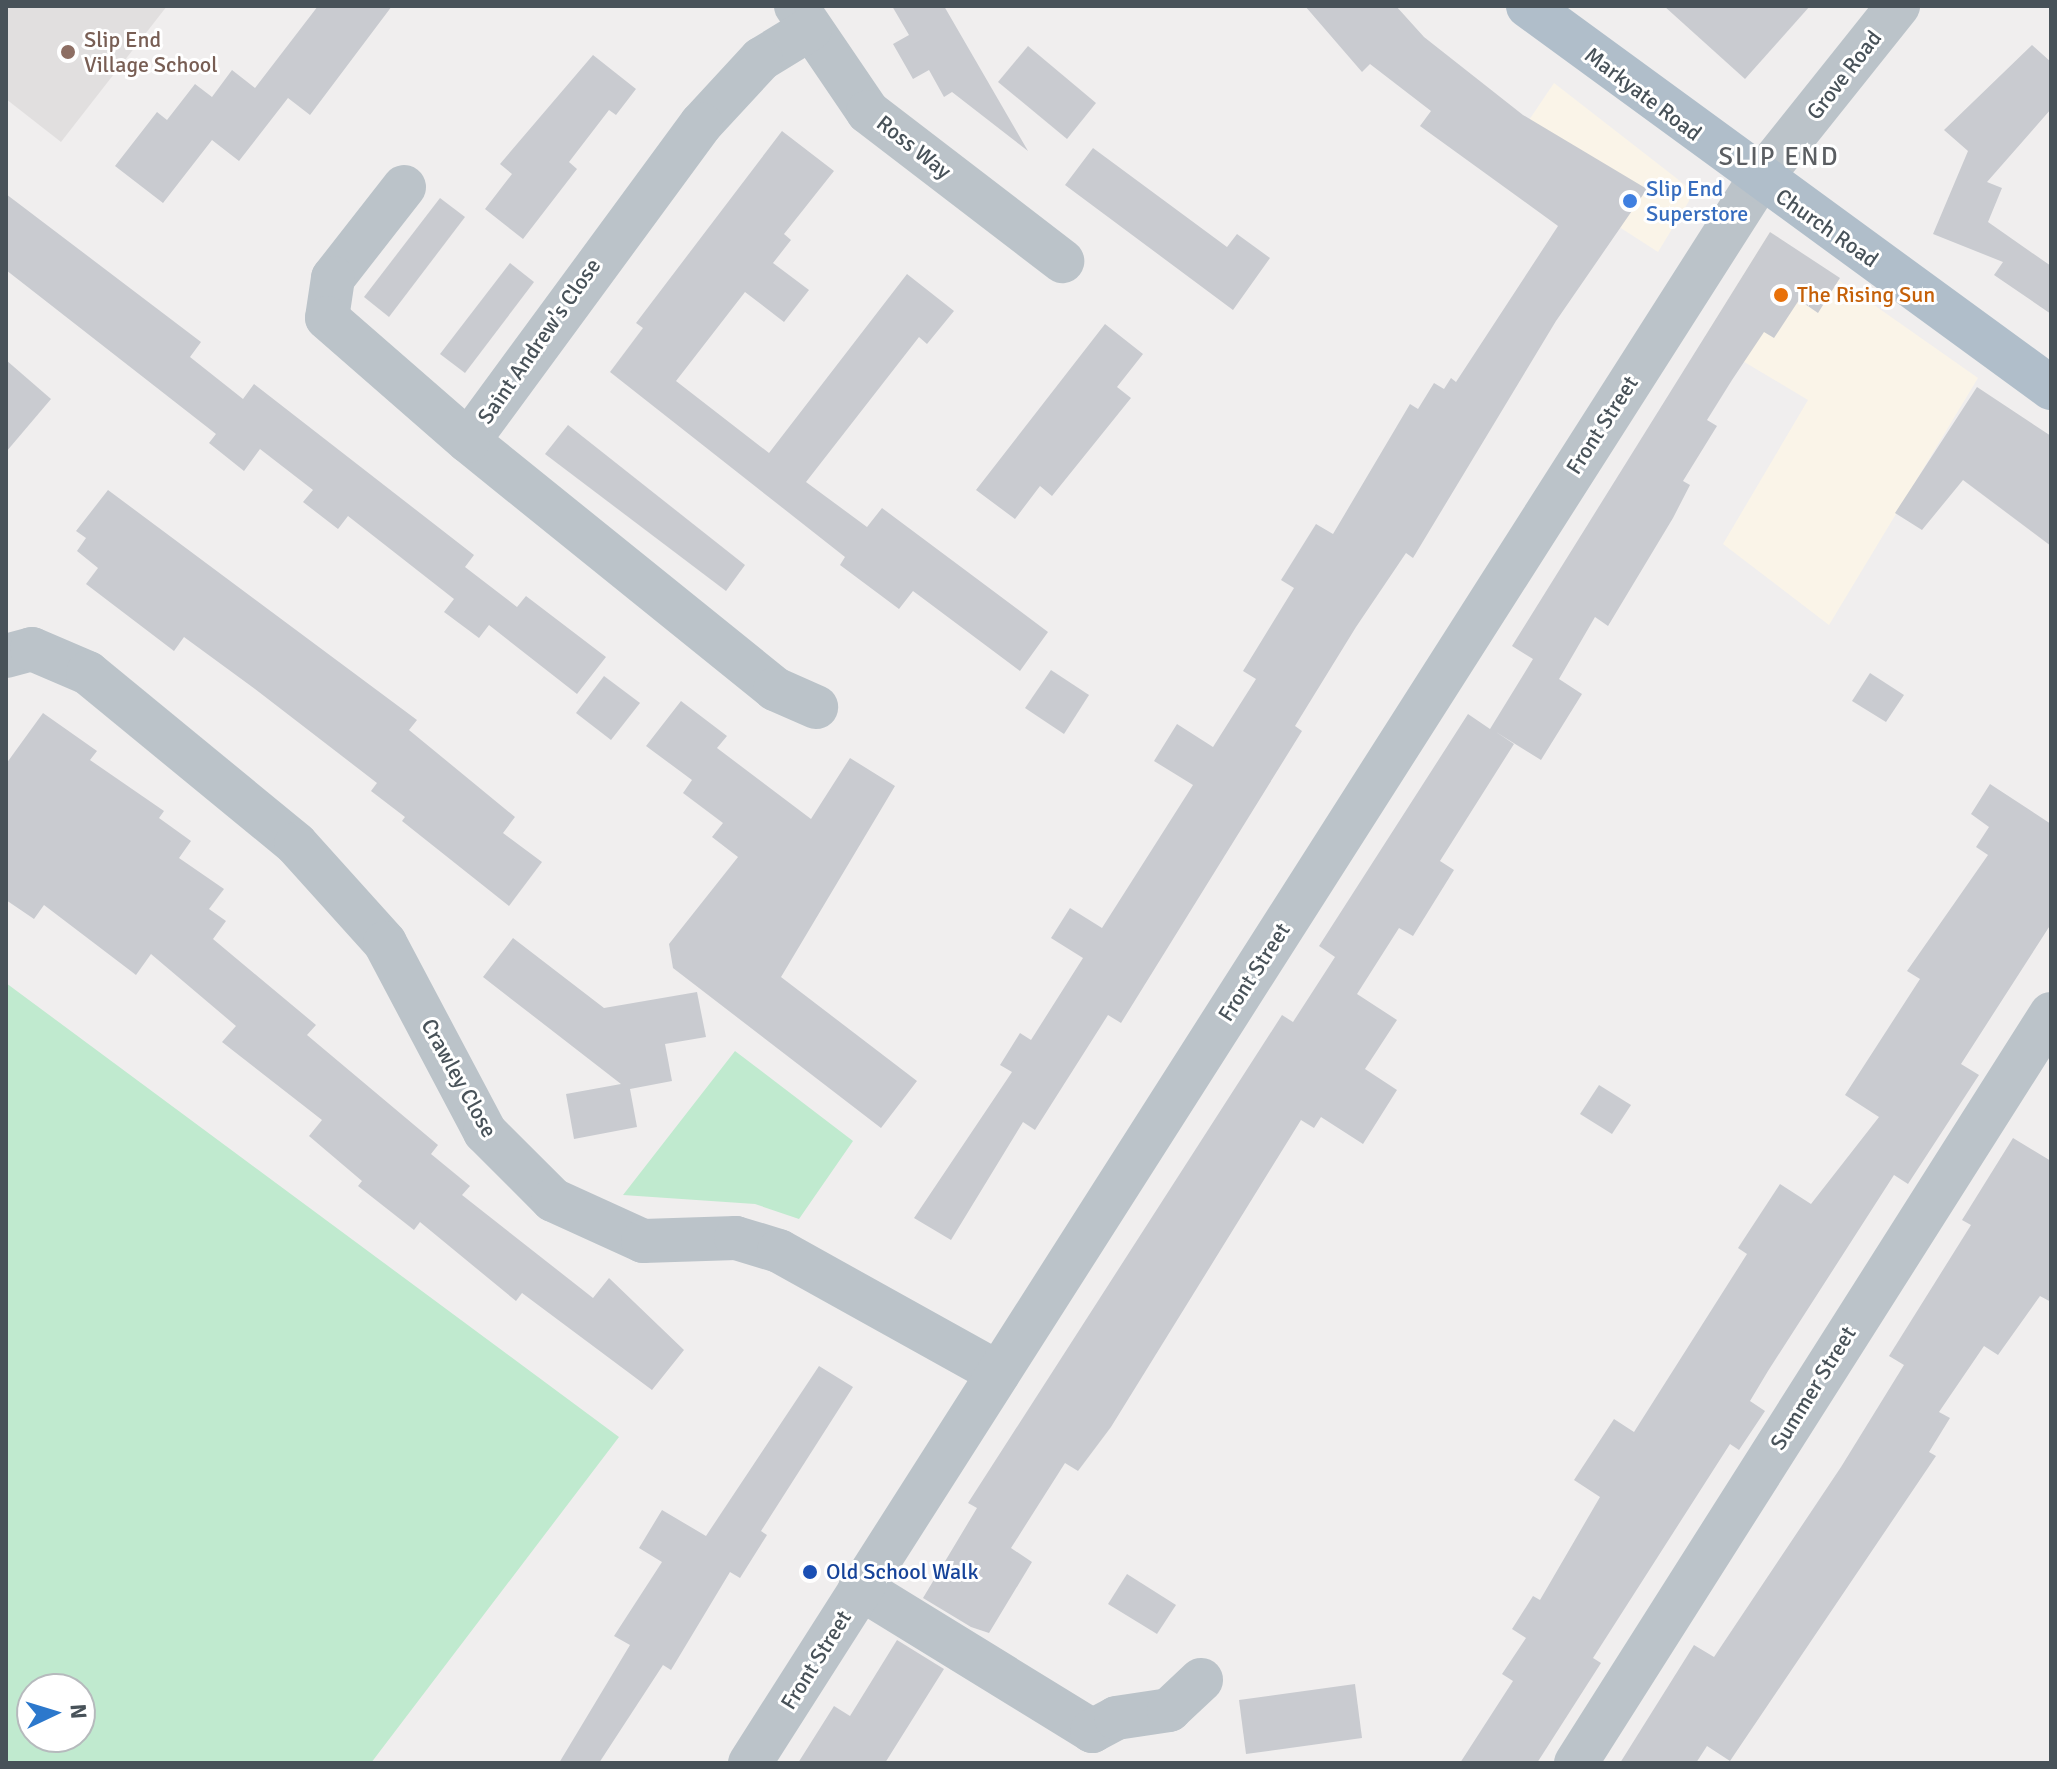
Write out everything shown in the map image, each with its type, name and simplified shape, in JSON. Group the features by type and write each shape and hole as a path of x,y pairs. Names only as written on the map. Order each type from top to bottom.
{"main road":[{"name":"Markyate Road","path":"1528,6 1759,180"},
{"name":"Church Road","path":"1759,180 2051,388"}],"street":[{"name":"Grove Road","path":"1759,180 1898,6"},
{"name":"Ross Way","path":"803,18 868,112 1062,261"},
{"name":"Saint Andrew's Close","path":"803,18 701,124 468,441 775,689 816,707"},
{"name":"Front Street","path":"750,1763 1759,180"},
{"path":"404,187 333,278 327,318 468,441"},
{"name":"Crawley Close","path":"6,656 32,649 88,673 296,844 385,943 505,1159 553,1200 643,1241 736,1238 779,1251 998,1373"},
{"name":"Summer Street","path":"1576,1763 2051,1014"},
{"path":"860,1588 1084,1747 1116,1718 1169,1710 1201,1680"}],"shaded area":[{"name":"Slip End Village School","path":"6,6 167,6 61,142 6,99"},
{"path":"1554,83 1689,188 1689,201 1658,252 1506,154"},
{"path":"1770,232 1978,378 1829,625 1723,544 1808,400 1704,338"}],"green space":[{"path":"6,983 619,1437 371,1763 6,1763"},
{"path":"735,1051 853,1141 799,1219 755,1204 623,1195"}],"building":[{"path":"318,6 392,6 310,115 288,98 239,161 212,140 163,203 115,166 157,112 167,120 195,84 212,97 232,70 255,88"},
{"path":"892,6 944,6 1028,151 952,92 944,97 929,70 913,79 893,44 909,35"},
{"path":"1305,6 1396,6 1424,37 1523,115 1647,189 1556,321 1413,558 1406,553 1356,627 1295,726 1302,731 1121,1023 1108,1015 1035,1130 1023,1122 951,1240 914,1218 1012,1072 1000,1065 1020,1033 1031,1040 1083,958 1051,938 1070,908 1102,928 1193,785 1154,761 1177,724 1213,747 1256,679 1243,671 1294,588 1281,580 1316,524 1333,534 1410,404 1418,409 1434,383 1444,389 1451,378 1456,382 1558,226 1420,126 1431,111 1370,64 1362,72"},
{"path":"1664,6 1810,6 1745,79"},
{"path":"2032,45 2051,62 2051,109 1987,182 2002,188 1988,222 2051,266 2051,314 1994,275 2003,262 1933,234 1968,151 1944,130"},
{"path":"1028,46 1096,103 1067,139 998,82"},
{"path":"593,55 636,89 616,115 609,110 569,162 577,169 523,239 485,209 512,174 500,164"},
{"path":"782,131 834,171 784,234 791,240 773,263 809,290 784,322 745,292 676,381 769,453 907,274 954,311 927,344 919,337 806,482 867,527 882,508 1048,632 1020,671 913,591 899,609 840,565 845,557 610,372 643,328 636,323"},
{"path":"1093,148 1227,247 1237,234 1270,258 1233,310 1065,185"},
{"path":"6,194 201,342 190,357 243,399 254,384 474,555 465,567 517,607 526,596 606,657 577,694 489,625 479,638 444,612 454,599 348,516 338,529 303,502 313,490 260,449 244,471 209,443 216,434 6,270"},
{"path":"440,198 465,217 389,317 364,297"},
{"path":"1770,232 1840,278 1818,313 1799,300 1774,338 1764,332 1707,420 1717,426 1683,481 1690,485 1673,518 1608,626 1595,617 1559,679 1582,694 1541,760 1496,732 1514,744 1440,861 1454,870 1413,936 1399,928 1357,994 1397,1020 1365,1069 1397,1090 1363,1144 1321,1117 1314,1128 1301,1120 1111,1427 1078,1471 1065,1463 1011,1548 1032,1562 989,1633 971,1627 923,1598 977,1508 968,1503 1282,1015 1293,1022 1335,957 1319,946 1468,714 1490,729 1533,659 1512,646"},
{"path":"510,263 534,282 465,373 440,354"},
{"path":"1105,324 1143,354 1117,387 1131,398 1052,496 1040,486 1015,519 976,490"},
{"path":"6,360 51,399 6,452"},
{"path":"1977,387 2051,436 2051,546 1963,480 1922,530 1895,513"},
{"path":"568,425 745,565 726,591 545,454"},
{"path":"108,490 417,720 409,730 515,817 503,833 542,862 509,906 402,821 405,817 371,791 377,783 255,689 184,637 174,651 86,584 98,568 77,551 86,538 76,531"},
{"path":"1051,670 1089,695 1064,734 1025,708"},
{"path":"1870,673 1904,695 1886,722 1852,701"},
{"path":"604,676 640,703 611,740 576,713"},
{"path":"681,701 727,736 717,748 811,819 850,758 895,786 781,977 917,1081 881,1128 673,968 669,944 738,857 712,837 723,823 683,793 692,780 646,746"},
{"path":"43,713 97,751 90,760 164,811 159,818 191,841 179,858 224,889 209,909 226,921 213,939 316,1025 307,1035 438,1145 431,1154 470,1186 462,1195 593,1298 609,1278 684,1350 652,1390 522,1293 516,1301 420,1222 414,1230 358,1186 362,1181 309,1136 322,1120 222,1042 236,1026 151,954 136,975 44,905 34,919 6,900 6,764"},
{"path":"1990,784 2051,824 2051,924 1961,1064 1979,1075 1908,1184 1894,1175 1768,1371 1750,1401 1765,1411 1739,1450 1730,1444 1593,1658 1601,1663 1537,1763 1460,1763 1513,1681 1502,1674 1526,1638 1512,1629 1533,1596 1540,1600 1600,1497 1574,1480 1614,1419 1634,1432 1747,1254 1738,1248 1780,1184 1811,1204 1879,1117 1845,1095 1920,979 1907,971 1988,855 1976,847 1989,827 1971,814"},
{"path":"513,938 604,1008 697,992 706,1037 665,1044 672,1081 630,1089 637,1127 574,1139 566,1094 621,1084 483,977"},
{"path":"1599,1085 1631,1105 1612,1134 1580,1114"},
{"path":"2013,1138 2051,1161 2051,1302 2040,1296 1998,1355 1984,1346 1939,1412 1950,1418 1929,1452 1936,1456 1730,1761 1707,1746 1696,1763 1620,1763 1694,1645 1714,1657 1841,1467 1904,1365 1889,1356 1971,1225 1962,1220"},
{"path":"819,1366 853,1387 761,1531 767,1535 740,1578 730,1572 671,1670 663,1665 599,1763 559,1763 630,1645 614,1636 662,1562 639,1548 662,1510 706,1536"},
{"path":"1127,1574 1176,1605 1157,1634 1108,1604"},
{"path":"897,1640 944,1669 885,1763 798,1763 834,1706 850,1716"},
{"path":"1355,1684 1362,1738 1246,1754 1239,1700"}],"place":[{"name":"Slip End Village School","path":"68,52"},
{"name":"Slip End Superstore","path":"1630,201"},
{"name":"The Rising Sun","path":"1781,295"},
{"name":"Old School Walk","path":"810,1572"}],"district":[{"name":"SLIP END","path":"1779,158"}]}
